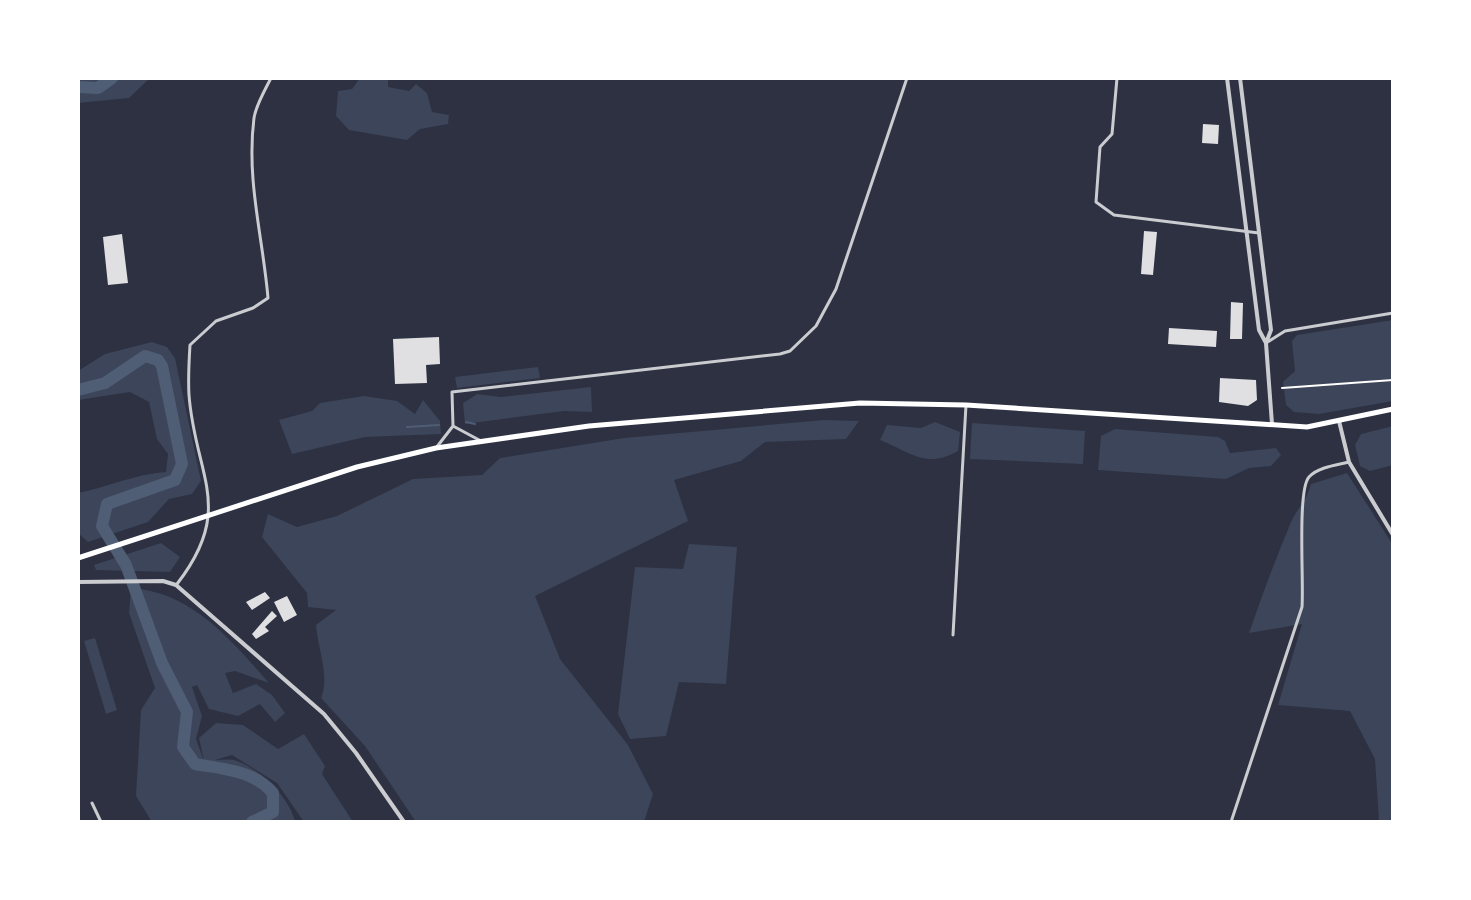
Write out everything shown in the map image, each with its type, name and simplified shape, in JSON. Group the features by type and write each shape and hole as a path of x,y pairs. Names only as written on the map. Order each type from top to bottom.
{"main road":[{"path":"78,558 295,487 436,448 589,426 783,407 860,403 966,405 1272,427 1307,427 1393,409"}],"street":[{"path":"176,585 198,556 211,514 189,396 190,345 216,321 253,308 268,298 261,231 253,199 254,115 271,78"},
{"path":"436,448 453,426 452,392 712,364 790,351 824,316 836,289 907,78"},
{"path":"1117,78 1112,134 1100,147 1096,202 1114,215 1259,233"},
{"path":"1227,78 1259,330 1266,343 1272,427"},
{"path":"1240,78 1271,330 1266,343"},
{"path":"1266,343 1285,331 1393,313"},
{"path":"953,635 966,405"},
{"path":"1339,421 1349,462 1393,535"},
{"path":"453,426 482,441"},
{"path":"1231,822 1302,607 1305,573 1301,498 1307,478 1349,462"},
{"path":"78,582 163,581 176,585 324,714 404,822"},
{"path":"92,803 101,822"}],"path":[{"path":"1282,388 1393,380"}],"shaded area":[{"path":"78,78 150,78 129,98 78,103"},
{"path":"360,78 388,78 388,87 409,91 416,84 427,93 432,112 449,115 448,124 420,129 407,140 349,130 336,116 338,91 352,89"},
{"path":"1393,320 1393,401 1319,414 1294,412 1286,405 1283,382 1295,371 1292,341 1297,335"},
{"path":"152,342 167,347 175,358 201,481 192,494 169,499 148,522 88,542 78,533 78,493 143,475 166,472 168,454 157,439 149,402 130,392 78,400 78,371 105,354"},
{"path":"538,367 540,378 457,388 455,377"},
{"path":"591,387 592,412 564,411 465,424 463,403 477,394 501,397"},
{"path":"364,396 397,401 415,414 423,400 440,421 441,434 365,437 292,454 279,420 312,411 320,403"},
{"path":"824,420 859,421 846,439 765,442 741,461 674,480 688,521 535,596 560,659 628,745 653,794 644,822 416,822 365,746 321,698 324,672 316,625 336,610 308,607 307,593 262,537 268,514 297,527 337,516 413,479 482,475 500,458 624,438"},
{"path":"935,422 960,432 958,451 928,459 880,440 887,425 921,428"},
{"path":"972,423 1085,431 1083,464 970,459"},
{"path":"1393,426 1393,465 1370,471 1360,466 1355,445 1361,434"},
{"path":"1115,429 1218,437 1225,441 1230,453 1276,448 1281,455 1271,466 1249,468 1226,479 1098,470 1101,436"},
{"path":"1347,473 1393,545 1393,822 1379,822 1375,759 1350,711 1278,705 1302,624 1249,633 1291,522 1311,484"},
{"path":"161,543 180,557 170,572 96,570 94,565"},
{"path":"689,544 737,547 726,684 679,682 666,736 630,739 618,714 635,567 683,569"},
{"path":"131,588 173,598 209,621 269,683 235,671 225,673 233,693 256,684 272,695 285,713 275,722 260,704 238,716 209,709 197,685 192,687 202,716 196,739 204,761 199,738 216,723 243,725 278,749 304,734 325,766 322,774 353,822 304,822 277,783 232,755 215,760 234,760 263,776 287,803 295,822 152,822 136,796 141,710 155,688 129,613"},
{"path":"95,638 117,710 106,714 84,641"}],"building":[{"path":"1203,124 1219,125 1218,144 1202,143"},
{"path":"1144,231 1157,232 1153,275 1141,274"},
{"path":"122,234 128,283 108,285 103,237"},
{"path":"1231,302 1243,303 1242,339 1230,339"},
{"path":"1169,328 1217,331 1216,347 1168,344"},
{"path":"439,337 440,364 426,365 427,383 395,384 393,339"},
{"path":"1220,378 1256,380 1257,400 1248,406 1219,402"},
{"path":"265,592 270,598 252,610 246,602"},
{"path":"287,596 297,615 284,622 274,602"},
{"path":"272,611 277,616 265,627 269,631 256,639 252,634"}],"waterway":[{"path":"78,87 98,88 112,78"},
{"path":"78,390 105,383 145,356 158,360 162,366 182,464 175,480 107,504 102,526 126,565 162,663 187,712 183,747 195,764 247,775 273,793 273,812 252,822"},
{"path":"466,422 475,424"},
{"path":"407,427 439,425"}]}
